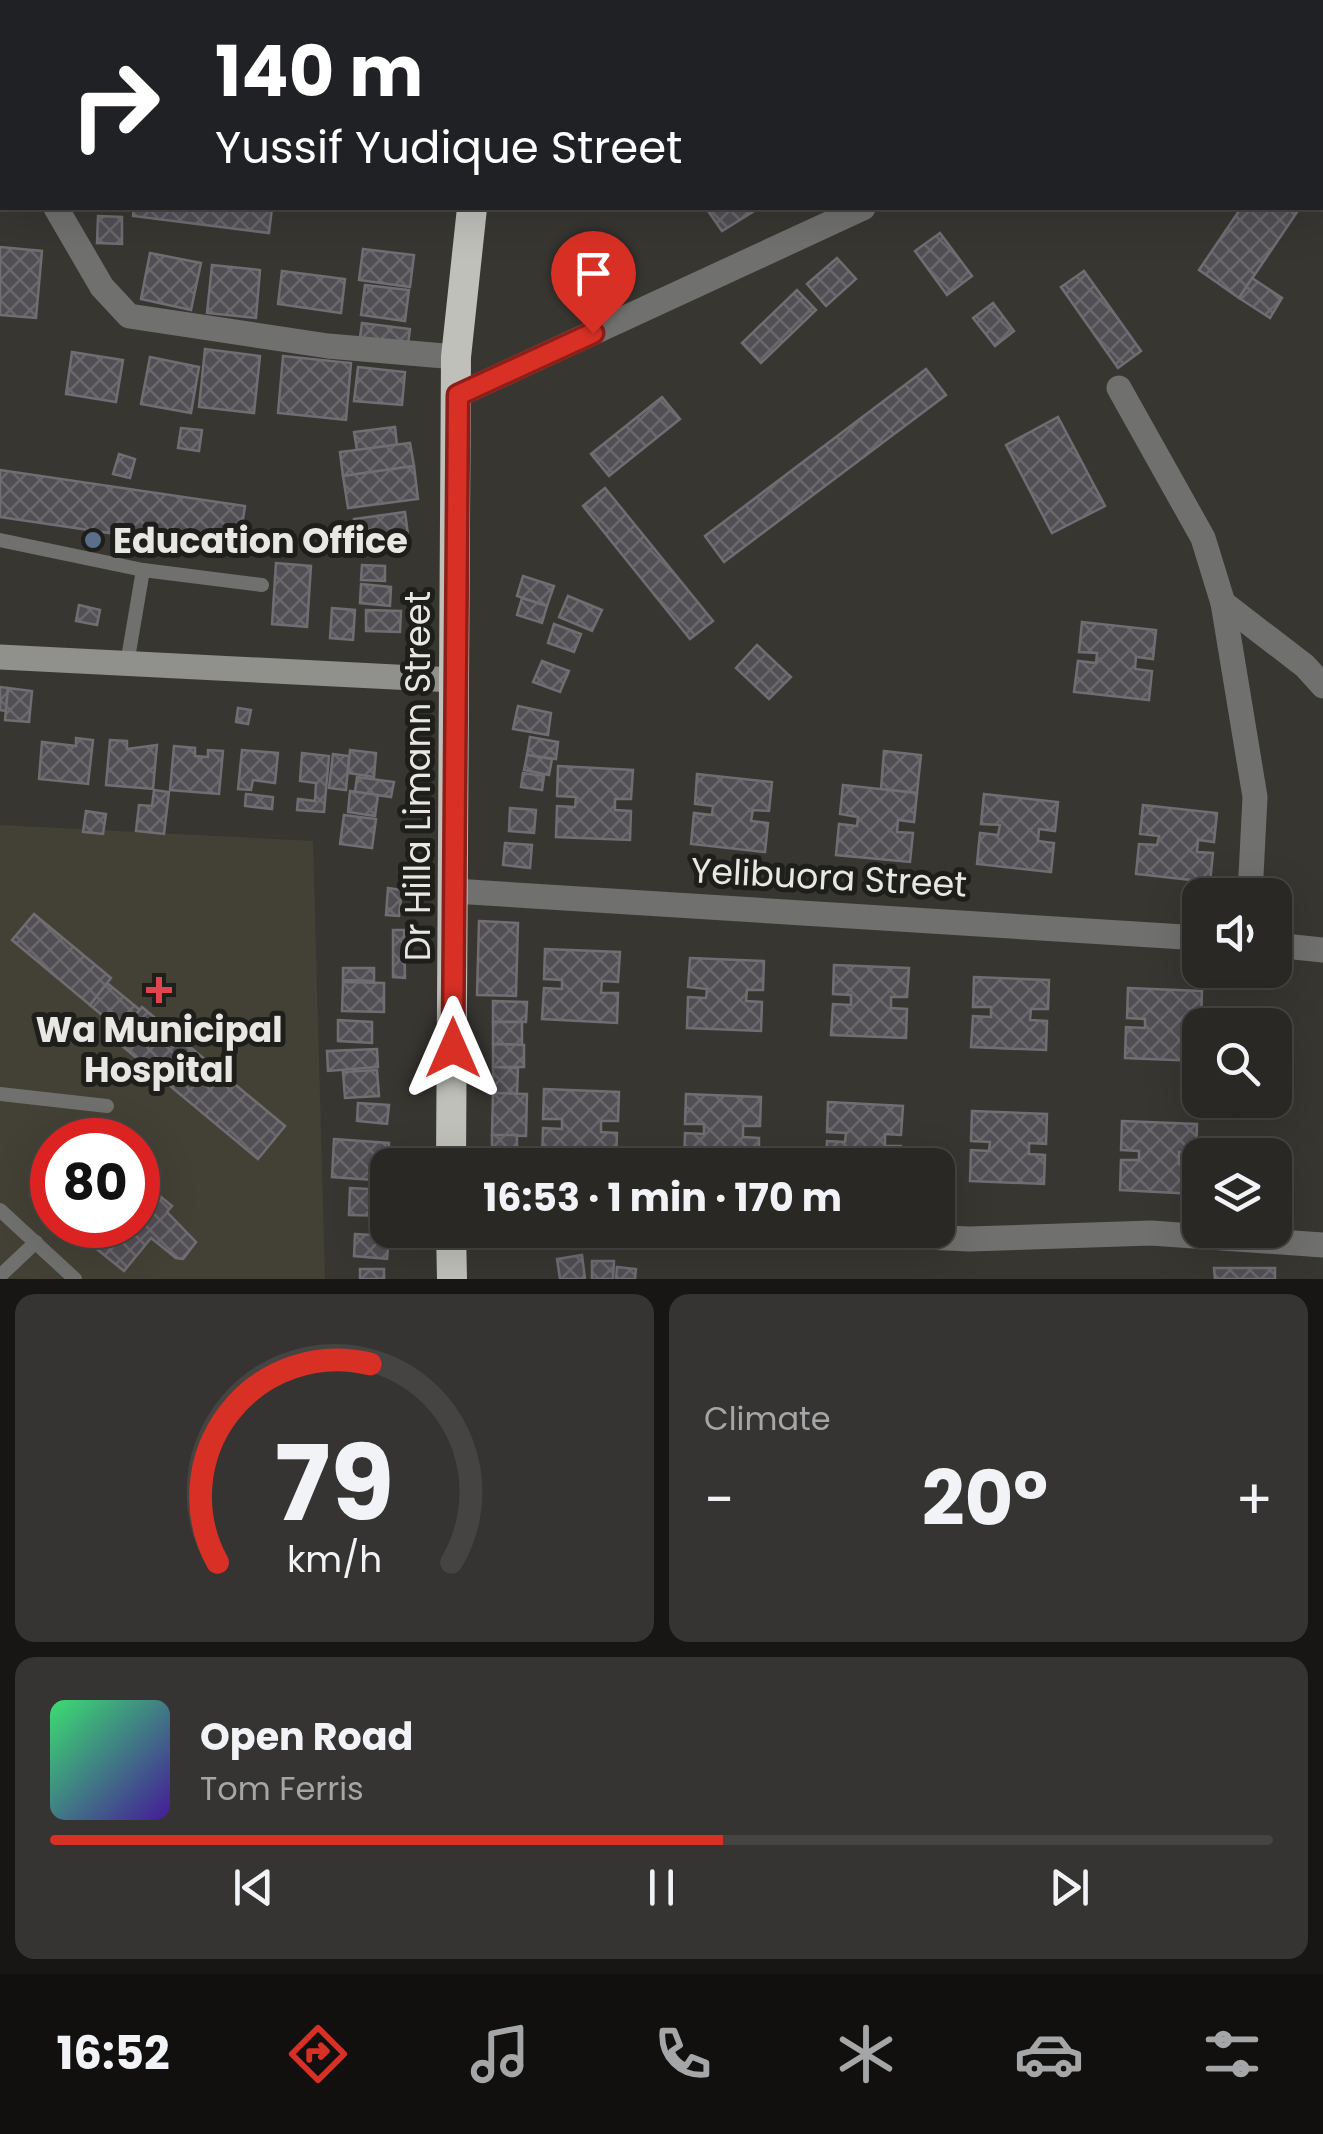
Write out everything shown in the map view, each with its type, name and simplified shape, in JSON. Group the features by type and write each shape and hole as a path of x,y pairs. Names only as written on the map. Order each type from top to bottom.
{"highway":[{"name":"Dr Hilla Limann Street","path":"452,1148 456,357 472,210"},
{"path":"451,1248 452,1279"}],"street":[{"path":"57,210 102,287 130,316 328,346 456,357"},
{"path":"458,395 859,210"},
{"path":"1119,388 1204,538 1223,603 1255,797 1251,878"},
{"path":"1223,603 1314,660 1323,686"},
{"path":"0,657 454,680"},
{"name":"Yelibuora Street","path":"454,891 1182,937"},
{"path":"1292,947 1323,950"},
{"path":"955,1238 1151,1233 1323,1244"}],"lane":[{"path":"0,540 143,570 262,584"},
{"path":"127,664 143,570"},
{"path":"0,1094 107,1106"},
{"path":"0,1210 30,1237"},
{"path":"0,1276 30,1248"},
{"path":"42,1248 75,1279"}],"shaded area":[{"name":"Wa Municipal Hospital","path":"0,825 313,841 325,1279 0,1279"}],"building":[{"path":"134,210 272,210 269,233 133,216"},
{"path":"707,210 756,210 722,231"},
{"path":"1240,210 1297,212 1239,298 1199,270"},
{"path":"98,216 122,217 122,244 97,243"},
{"path":"940,233 972,276 947,295 915,251"},
{"path":"0,247 42,251 36,318 0,315"},
{"path":"363,249 414,255 410,287 359,280"},
{"path":"150,253 201,263 191,310 141,299"},
{"path":"837,258 856,279 826,306 807,284"},
{"path":"212,265 260,270 256,318 207,313"},
{"path":"282,271 345,279 341,313 278,304"},
{"path":"1084,271 1141,351 1118,368 1061,287"},
{"path":"1252,278 1282,298 1270,318 1239,298"},
{"path":"365,285 409,290 405,321 361,315"},
{"path":"797,290 816,310 761,363 742,343"},
{"path":"993,303 1014,331 995,346 973,318"},
{"path":"362,323 410,329 407,352 359,345"},
{"path":"205,349 260,356 254,413 199,407"},
{"path":"72,352 123,360 116,402 66,394"},
{"path":"283,356 351,363 346,420 278,413"},
{"path":"150,357 199,367 191,413 141,404"},
{"path":"358,367 405,372 402,405 354,401"},
{"path":"926,369 946,395 724,562 705,536"},
{"path":"662,397 680,419 609,476 591,454"},
{"path":"1058,417 1105,506 1052,533 1006,445"},
{"path":"395,427 397,445 357,450 354,432"},
{"path":"181,428 202,430 199,451 178,448"},
{"path":"410,443 414,466 343,476 340,452"},
{"path":"119,454 135,459 130,478 113,474"},
{"path":"414,466 418,499 348,508 343,476"},
{"path":"0,470 245,506 238,552 0,517"},
{"path":"605,488 713,621 690,639 583,506"},
{"path":"405,512 409,542 358,549 354,519"},
{"path":"276,563 311,566 307,627 272,624"},
{"path":"362,565 385,566 385,581 361,580"},
{"path":"523,576 554,586 547,606 517,596"},
{"path":"361,584 391,587 390,606 360,603"},
{"path":"568,596 602,610 592,631 559,617"},
{"path":"522,598 547,606 542,623 517,615"},
{"path":"79,605 100,610 97,625 76,621"},
{"path":"332,608 355,610 353,640 330,638"},
{"path":"366,610 401,611 400,632 366,631"},
{"path":"1082,622 1156,630 1153,659 1136,657 1135,669 1152,671 1149,700 1074,692 1078,661 1096,663 1097,653 1079,652"},
{"path":"554,624 581,634 574,652 548,643"},
{"path":"757,645 791,677 769,699 736,668"},
{"path":"542,661 569,671 560,692 533,682"},
{"path":"0,687 8,688 6,711 0,710"},
{"path":"8,688 32,691 29,722 5,720"},
{"path":"518,706 551,713 548,735 513,729"},
{"path":"238,708 251,710 248,724 236,722"},
{"path":"530,737 558,742 556,759 527,755"},
{"path":"76,738 93,740 88,784 39,779 42,742 76,746"},
{"path":"110,740 127,741 127,749 157,745 153,789 106,785"},
{"path":"174,746 195,748 195,756 208,757 208,750 223,751 219,794 170,790"},
{"path":"242,750 278,753 275,783 253,780 251,790 238,789"},
{"path":"350,750 376,753 374,777 348,773"},
{"path":"884,751 921,755 917,793 881,789"},
{"path":"302,753 329,756 324,812 297,810 298,799 315,801 316,783 300,781"},
{"path":"333,754 349,756 346,790 329,788"},
{"path":"527,755 552,759 549,775 524,770"},
{"path":"558,766 633,770 631,799 615,799 615,810 631,811 630,840 556,837 557,806 575,807 576,797 557,796"},
{"path":"523,773 544,776 542,790 521,787"},
{"path":"697,774 772,782 769,811 753,810 751,821 768,823 765,852 691,844 694,813 712,815 713,806 695,804"},
{"path":"357,777 394,782 391,797 355,792"},
{"path":"843,785 917,793 914,822 898,820 897,832 913,833 910,862 836,855 839,824 857,826 858,817 840,814"},
{"path":"154,790 169,792 164,834 136,831 139,805 152,806"},
{"path":"350,791 378,795 375,816 348,812"},
{"path":"246,794 273,797 272,809 245,806"},
{"path":"984,794 1058,802 1055,831 1039,829 1038,841 1054,843 1051,872 977,864 980,833 998,835 1000,825 981,824"},
{"path":"1143,805 1217,813 1214,842 1198,840 1197,852 1213,853 1210,878 1136,874 1139,844 1157,845 1159,836 1140,834"},
{"path":"510,808 536,810 534,833 509,831"},
{"path":"86,811 106,814 103,834 83,832"},
{"path":"344,815 376,819 372,848 340,844"},
{"path":"505,843 532,845 530,868 503,865"},
{"path":"388,888 402,890 399,916 386,915"},
{"path":"34,914 111,978 90,1005 12,940"},
{"path":"479,921 518,923 516,996 477,995"},
{"path":"393,930 404,930 405,978 393,977"},
{"path":"545,949 620,952 618,982 602,981 601,993 618,993 617,1023 542,1019 544,988 562,989 562,980 544,979"},
{"path":"690,958 764,961 763,990 747,990 746,1001 762,1002 761,1031 687,1028 688,997 706,998 707,989 688,987"},
{"path":"834,965 909,968 907,997 891,997 891,1008 907,1009 906,1038 831,1035 833,1004 851,1005 851,995 833,994"},
{"path":"343,968 374,968 374,981 343,980"},
{"path":"974,977 1049,980 1048,1009 1031,1009 1030,1020 1047,1021 1046,1050 971,1047 973,1016 991,1017 991,1007 973,1007"},
{"path":"343,982 384,983 384,1012 342,1011"},
{"path":"107,983 140,1010 122,1032 90,1005"},
{"path":"1128,988 1202,991 1201,1008 1182,1008 1182,1060 1125,1058 1126,1027 1145,1028 1145,1019 1127,1018"},
{"path":"493,1001 527,1002 526,1022 493,1022"},
{"path":"142,1007 285,1126 258,1159 115,1040"},
{"path":"338,1020 372,1022 372,1043 338,1041"},
{"path":"493,1022 522,1022 522,1045 493,1044"},
{"path":"493,1044 524,1045 524,1067 493,1067"},
{"path":"377,1049 378,1067 328,1071 327,1051"},
{"path":"493,1067 518,1068 517,1094 493,1093"},
{"path":"377,1070 379,1096 345,1098 343,1072"},
{"path":"544,1089 619,1092 618,1121 601,1121 601,1132 617,1133 616,1148 542,1148 543,1128 562,1129 562,1119 543,1119"},
{"path":"493,1093 527,1094 526,1136 492,1135"},
{"path":"686,1094 761,1097 760,1126 743,1126 743,1137 759,1138 759,1148 685,1148 685,1133 704,1134 704,1124 685,1124"},
{"path":"828,1102 903,1106 901,1135 885,1134 885,1146 901,1148 827,1148 827,1141 845,1142 846,1133 827,1132"},
{"path":"358,1103 389,1105 387,1124 357,1121"},
{"path":"972,1111 1047,1114 1046,1144 1029,1143 1029,1154 1045,1155 1044,1184 970,1181 971,1150 989,1151 990,1142 971,1141"},
{"path":"1122,1121 1197,1124 1197,1138 1182,1138 1182,1193 1120,1190 1121,1160 1139,1160 1139,1151 1121,1150"},
{"path":"492,1135 517,1135 517,1148 492,1148"},
{"path":"334,1139 389,1143 389,1148 370,1148 370,1180 332,1177"},
{"path":"350,1188 370,1189 370,1216 349,1215"},
{"path":"160,1196 172,1206 167,1212 196,1242 183,1259 160,1245"},
{"path":"355,1234 370,1235 370,1248 388,1248 387,1259 354,1256"},
{"path":"96,1248 143,1248 124,1271"},
{"path":"582,1255 585,1279 560,1279 557,1259"},
{"path":"592,1261 614,1261 613,1279 592,1279"},
{"path":"617,1267 636,1269 635,1279 616,1279"},
{"path":"1214,1268 1275,1268 1275,1279 1215,1279"},
{"path":"360,1269 384,1269 384,1279 360,1279"}],"place":[{"name":"Education Office","path":"93,540"},
{"name":"Wa Municipal Hospital","path":"159,990"}],"route":[{"path":"453,1048 458,395 593,333"}]}
